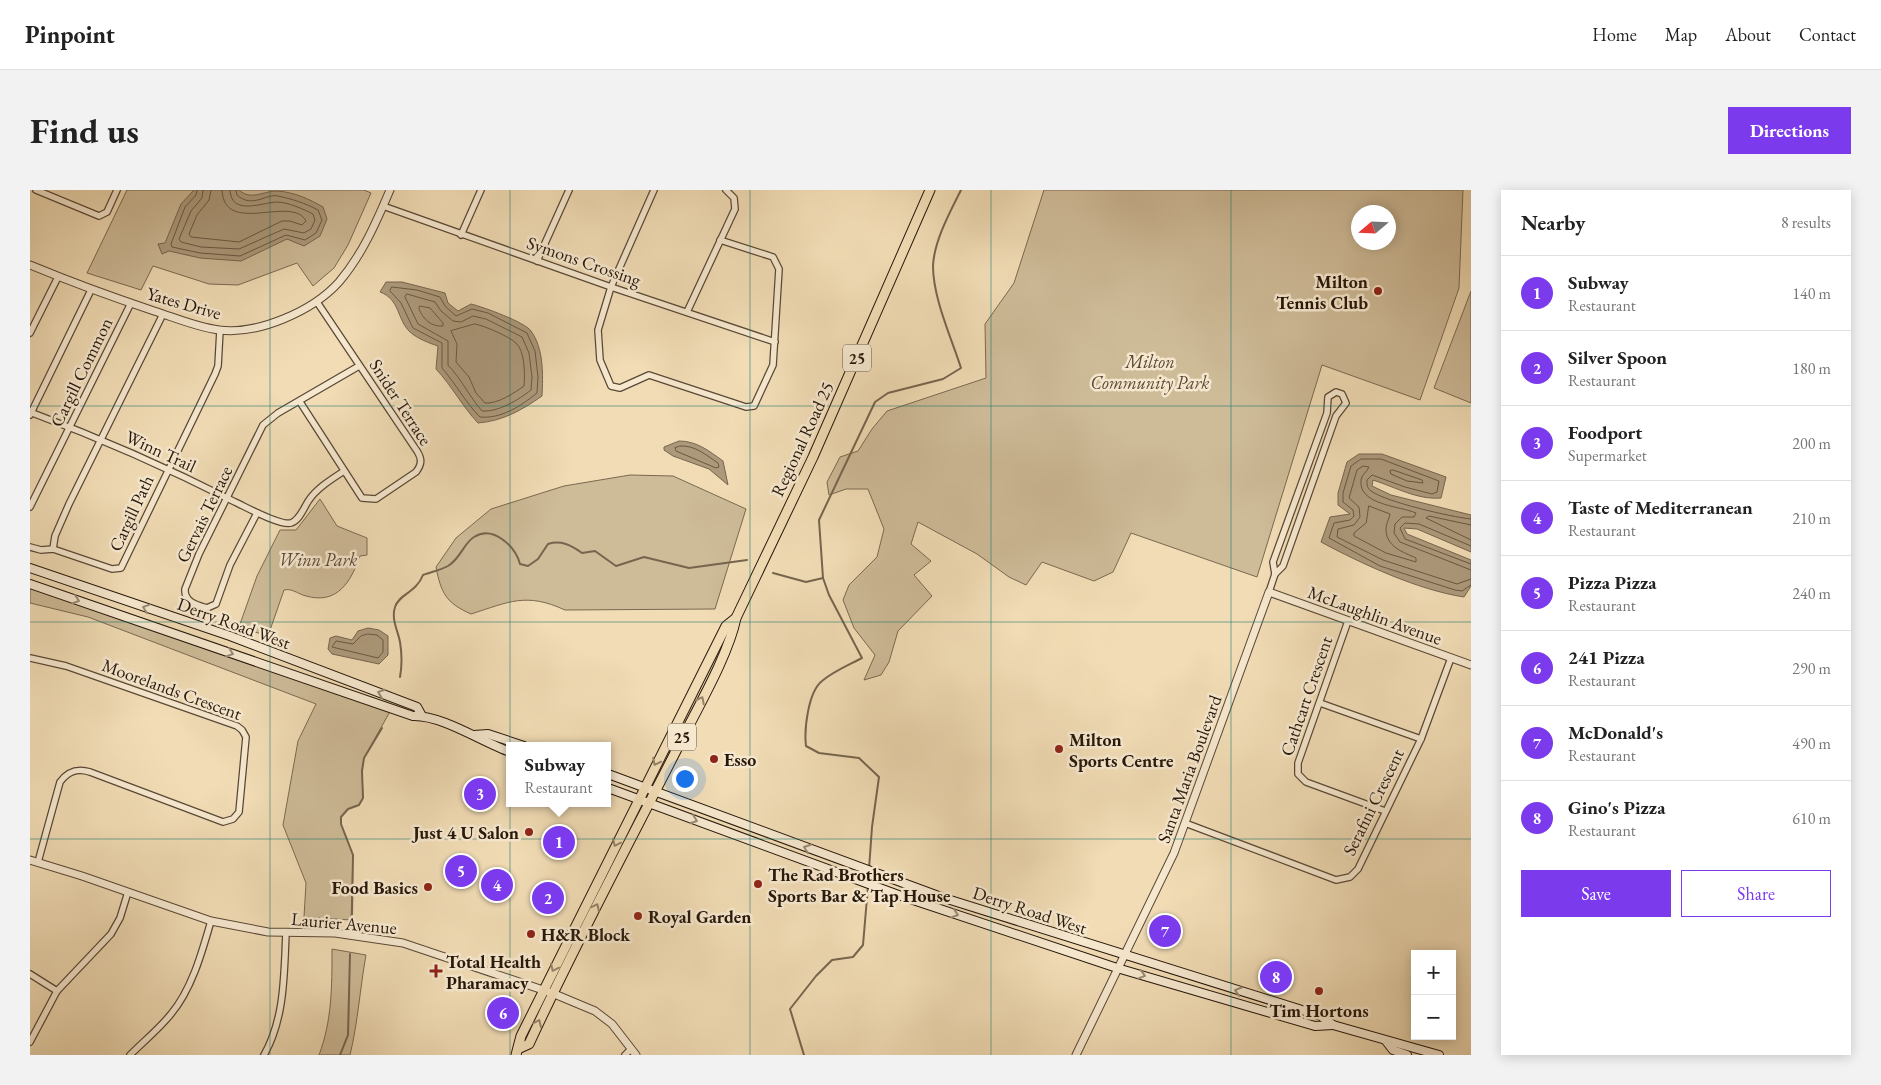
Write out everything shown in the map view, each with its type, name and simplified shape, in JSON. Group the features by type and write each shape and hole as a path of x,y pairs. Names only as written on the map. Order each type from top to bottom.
{"main road":[{"name":"Regional Road 25","path":"656,791 709,684 733,630 736,618 813,457 930,190"},
{"name":"Derry Road West","path":"30,568 255,645 417,707 422,716"},
{"name":"Derry Road West","path":"30,584 403,713 422,716 474,735 486,743 506,750"},
{"name":"Regional Road 25","path":"548,992 644,787 718,639 726,626 736,618"},
{"name":"Derry Road West","path":"474,735 488,734 512,742"},
{"name":"Derry Road West","path":"611,775 944,898 1124,956 1321,1016 1333,1025"},
{"name":"Derry Road West","path":"611,789 892,893 1117,968 1315,1026 1333,1025 1439,1055"},
{"name":"25","path":"649,804 656,791"},
{"path":"518,1052 529,1044 548,992 649,804"},
{"name":"Derry Road West","path":"1386,1041 1393,1050 1407,1055"}],"street":[{"path":"36,190 99,216 107,212 117,190"},
{"name":"Yates Drive","path":"30,265 91,290 179,321 220,330 276,322 318,302 337,284 359,255 390,190"},
{"path":"461,235 481,190"},
{"path":"537,261 569,190"},
{"path":"654,190 611,287 598,330 600,360 607,382 615,388 649,375 746,407 753,407 773,365 780,276 776,260 720,240"},
{"path":"687,312 736,204 732,194 726,190"},
{"name":"Symons Crossing","path":"383,206 461,235 775,342"},
{"path":"30,333 58,277"},
{"path":"30,413 91,290"},
{"name":"Snider Terrace","path":"300,402 362,498 371,500 416,472 421,462 417,451 318,302"},
{"name":"Cargill Common","path":"30,507 131,303"},
{"path":"30,547 41,550 53,549 55,536 69,504 163,314"},
{"name":"Cargill Path","path":"53,549 112,568 121,568 215,374 218,366 220,330"},
{"name":"Gervais Terrace","path":"257,513 230,565 216,604 207,608 188,600 185,597 185,589 195,562 228,499 263,425 278,413 300,402 359,366"},
{"name":"Santa Maria Boulevard","path":"1076,1055 1167,868 1185,823 1275,574 1283,566 1336,416 1346,403 1345,396 1339,392 1333,393 1328,397 1327,413 1273,562 1275,574"},
{"name":"Winn Trail","path":"30,413 102,440 257,513 282,522 293,523 309,499 344,471"},
{"name":"McLaughlin Avenue","path":"1269,592 1471,665"},
{"name":"Cathcart Crescent","path":"1348,621 1298,763 1298,774 1301,779 1386,811"},
{"name":"Moorelands Crescent","path":"30,658 66,666 237,726 246,737 239,812 233,819 223,822 90,772 76,770 67,774 60,782 38,862"},
{"name":"Serafini Crescent","path":"1185,823 1336,880 1344,880 1354,874 1421,739 1451,658"},
{"path":"1320,704 1421,739"},
{"name":"Laurier Avenue","path":"30,860 211,921 286,933 335,933 403,943 548,992 595,1010 612,1024 633,1052"},
{"path":"30,1042 57,991 112,934 120,918 128,892"},
{"path":"130,1055 161,1026 181,999 194,970 211,921"},
{"path":"264,1055 274,1034 280,1010 286,933"},
{"path":"30,974 57,991"},
{"path":"625,1055 633,1052"}],"green space":[{"path":"127,190 364,190 371,193 348,245 334,268 313,286 297,263 238,285 209,284 153,266 141,290 87,273"},
{"name":"Milton Community Park","path":"1044,190 1463,190 1459,288 1420,400 1322,365 1257,577 1131,533 1113,572 1094,581 1042,562 1026,585 1009,577 977,554 918,522 911,544 931,561 914,575 932,596 898,631 889,662 881,675 864,680 875,655 854,628 843,600 849,585 877,557 884,529 868,489 846,489 829,495 827,482 840,457 858,451 872,429 887,411 986,378 985,324 1014,283"},
{"path":"1471,291 1471,403 1434,388"},
{"path":"630,475 673,476 746,509 715,609 565,610 539,601 528,600 507,603 471,614 456,606 446,596 440,584 436,567 456,538 491,509 564,486"},
{"name":"Winn Park","path":"320,499 337,526 367,538 367,555 360,556 347,582 335,594 317,598 284,590 268,636 239,627 257,576 280,530 296,530"},
{"path":"30,587 78,596 392,708 364,758 362,771 363,798 359,805 348,809 341,817 341,824 353,855 351,920 304,917 306,883 283,825 298,741 316,704 88,617 30,603"},
{"path":"332,949 366,955 350,1055 319,1055 329,1016"}],"water":[{"path":"194,190 239,190 248,195 272,191 295,194 323,207 327,219 320,236 304,246 287,239 241,261 200,258 169,251 162,254 158,244 165,243 181,204"},
{"path":"386,282 402,282 445,293 448,303 458,311 471,304 503,315 527,327 535,338 540,354 542,396 512,414 496,420 478,423 436,369 438,346 420,339 410,332 395,305 386,295 380,292"},
{"path":"679,441 692,443 708,450 723,461 728,485 709,469 673,456 664,450 664,447"},
{"path":"1359,454 1382,454 1446,477 1441,498 1415,495 1373,480 1372,486 1391,495 1471,515 1471,552 1417,529 1404,528 1407,534 1471,560 1471,586 1464,597 1446,594 1409,582 1354,559 1321,542 1330,517 1350,514 1338,505 1338,493 1347,462"},
{"path":"368,628 379,630 388,636 388,655 379,664 332,654 328,649 330,638 336,636 352,640 358,631"}],"waterway":[{"path":"869,869 872,827 879,777 859,758 819,753 806,746 808,712 817,686 831,674 862,658 829,595 823,578 819,520 875,402 888,393 943,379 961,368 939,304 933,266 939,237 961,190"},
{"path":"400,677 401,651 394,616 397,603 416,586 423,575 448,566 456,559 470,540 481,534 488,534 502,539 513,550 520,564 528,566 538,559 548,544 557,543 570,546 582,553 595,551 616,566 644,557 689,568 747,560"},
{"path":"773,573 806,582 823,578"},
{"path":"352,915 353,855 341,824 341,817 348,809 359,805 363,798 362,771 364,758 382,728"},
{"path":"804,1055 790,1009 816,976 832,960 853,957 863,945 868,886"},
{"path":"340,1055 348,1035 350,954"}],"place":[{"name":"Milton Tennis Club","path":"1378,291"},
{"name":"Milton Sports Centre","path":"1059,749"},
{"name":"Esso","path":"714,759"},
{"name":"Foodport","path":"480,794"},
{"name":"Just 4 U Salon","path":"529,832"},
{"name":"Subway","path":"559,842"},
{"name":"Pizza Pizza","path":"461,871"},
{"name":"The Rad Brothers Sports Bar & Tap House","path":"758,884"},
{"name":"Taste of Mediterranean","path":"497,885"},
{"name":"Food Basics","path":"428,887"},
{"name":"Silver Spoon","path":"548,898"},
{"name":"Royal Garden","path":"638,916"},
{"name":"McDonald's","path":"1165,931"},
{"name":"H&R Block","path":"531,934"},
{"name":"Total Health Pharamacy","path":"436,971"},
{"name":"Gino's Pizza","path":"1276,977"},
{"name":"Tim Hortons","path":"1319,991"},
{"name":"241 Pizza","path":"503,1013"}]}
